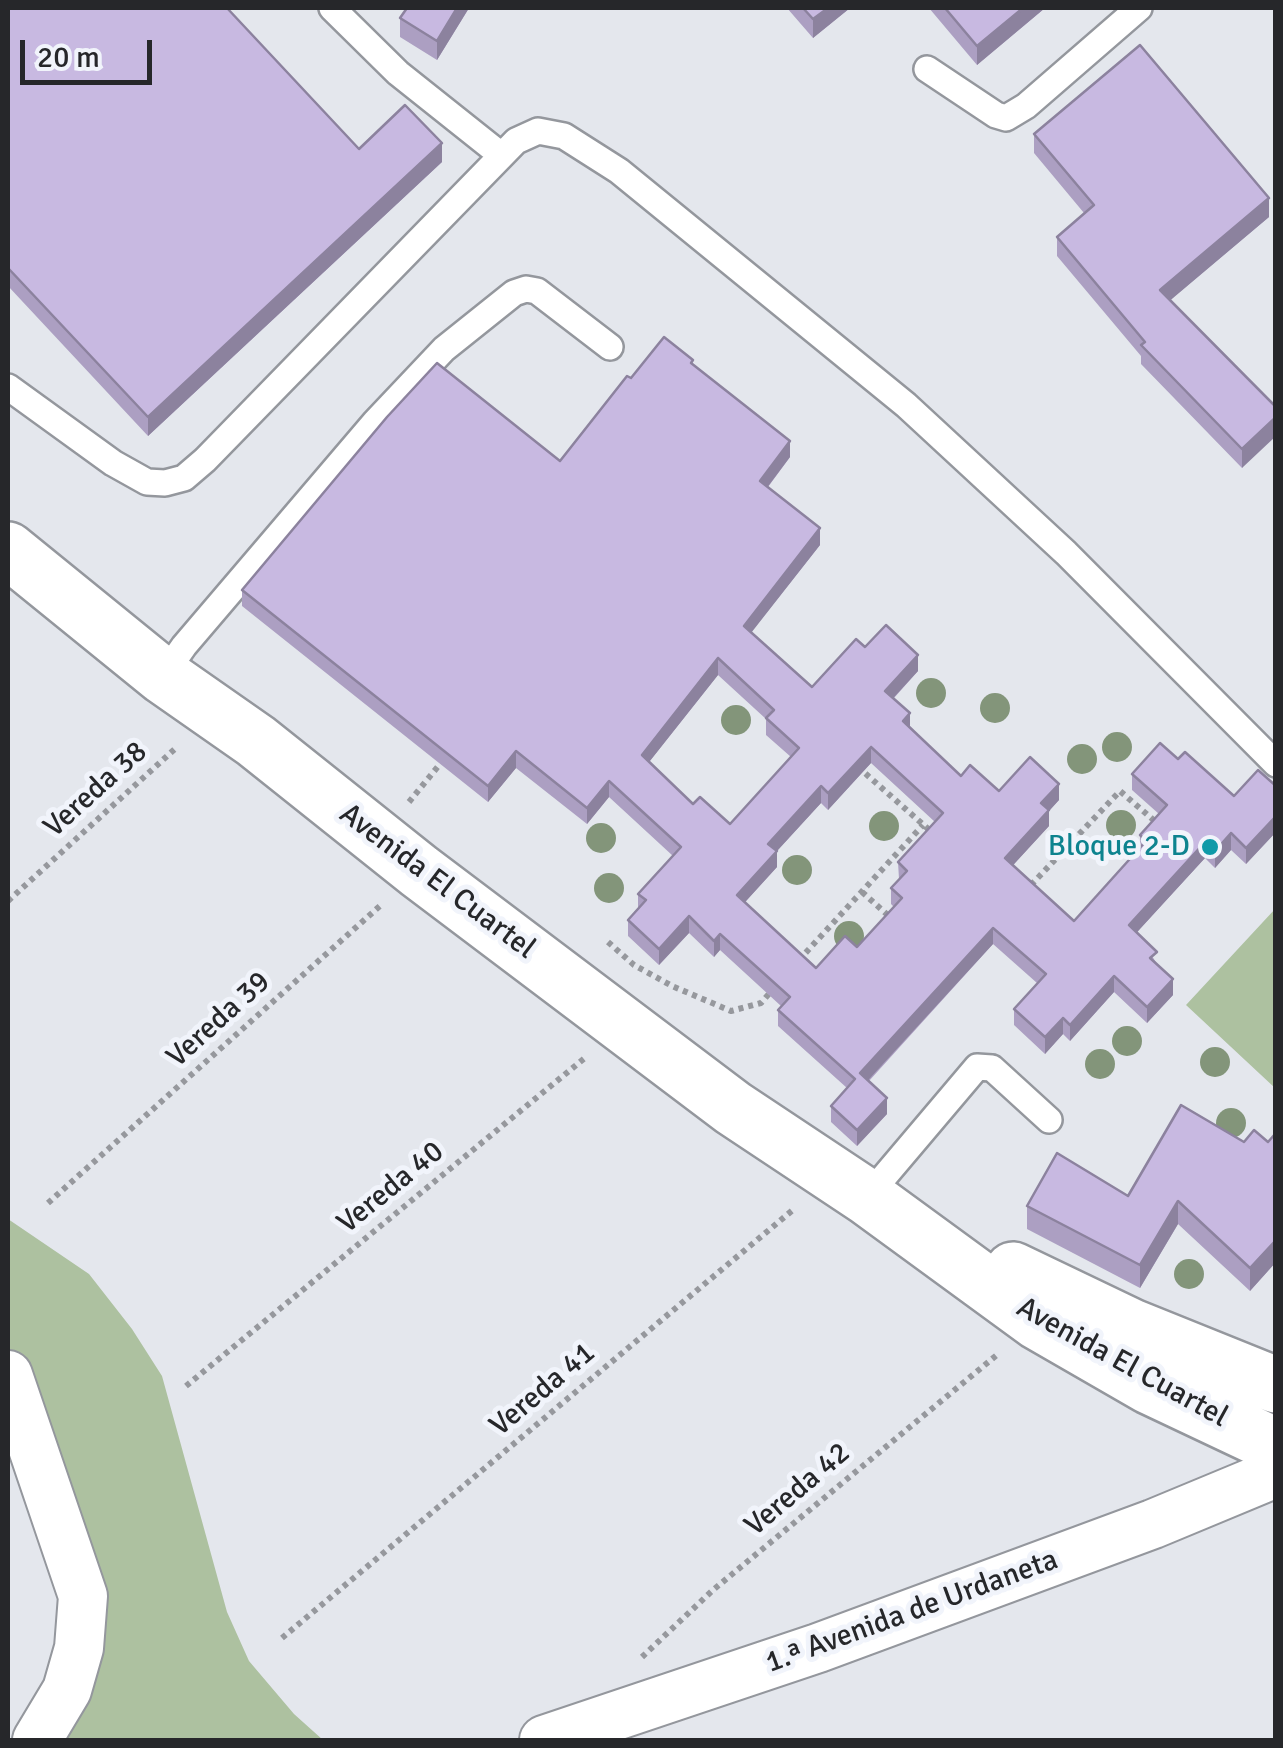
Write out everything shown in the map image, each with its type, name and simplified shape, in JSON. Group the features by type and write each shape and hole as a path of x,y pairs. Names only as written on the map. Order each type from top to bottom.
{"main road":[{"name":"Avenida El Cuartel","path":"8,550 164,676 734,1108 859,1192 1038,1322 1148,1386 1276,1446"},
{"name":"Avenida El Cuartel","path":"859,1192 1132,1327 1276,1386"}],"street":[{"path":"8,1375 83,1596 78,1648 67,1690 36,1740"},
{"name":"1.ª Avenida de Urdaneta","path":"544,1740 620,1728 1276,1473"}],"lane":[{"path":"332,8 398,73 502,155"},
{"path":"926,69 1006,118 1026,106 1140,8"},
{"path":"8,388 146,482 184,478 516,141 538,131 564,136 618,171 906,406 1066,553 1276,764"},
{"path":"164,676 184,646 375,422 444,349 514,293 537,291 610,346"},
{"path":"859,1192 976,1066 992,1068 1048,1120"},
{"path":"8,1733 28,1740"}],"path":[{"name":"Vereda 38","path":"8,901 216,712"},
{"path":"856,765 945,845"},
{"path":"1031,885 1120,791 1168,834"},
{"path":"792,968 924,825"},
{"name":"Vereda 39","path":"48,1203 419,871"},
{"path":"1020,874 1045,898"},
{"path":"862,892 891,918"},
{"path":"608,942 634,965 659,979 731,1010 761,1003 782,980"},
{"path":"789,943 803,956"},
{"name":"Vereda 40","path":"186,1386 626,1025"},
{"name":"Vereda 41","path":"282,1638 859,1192"},
{"name":"Vereda 42","path":"620,1728 630,1668 713,1590 1038,1322"}],"green space":[{"path":"1275,909 1275,1088 1186,1005"},
{"path":"8,1219 89,1274 162,1376 227,1612 249,1661 294,1714 323,1740 44,1740 81,1653 8,1398"}],"building":[{"path":"8,8 227,8 359,149 405,105 442,143 148,417 8,268"},
{"path":"407,8 457,8 437,41 400,18"},
{"path":"803,8 828,8 813,19"},
{"path":"945,8 1023,8 977,46"},
{"path":"1140,45 1269,198 1160,290 1276,407 1276,417 1242,449 1141,345 1145,342 1057,237 1094,205 1034,134"},
{"path":"664,337 790,441 760,481 820,528 744,626 812,687 856,639 865,647 886,625 918,655 885,691 910,713 903,721 961,776 970,765 999,791 1030,757 1059,784 1041,803 1049,810 1005,858 1074,921 1146,841 1140,835 1167,805 1132,774 1160,743 1178,759 1185,752 1234,796 1258,770 1276,786 1276,816 1246,848 1231,833 1215,851 1205,842 1129,925 1157,952 1150,958 1173,979 1147,1007 1114,976 1070,1025 1063,1018 1045,1037 1014,1009 1046,974 993,928 860,1073 887,1098 857,1130 831,1106 855,1079 778,1010 790,997 720,934 714,941 689,916 659,949 628,920 646,900 638,894 681,847 609,781 587,808 516,751 488,786 242,590 437,363 560,461 627,376 631,378","holes":["718,658 774,710 766,718 799,748 730,824 700,797 693,804 642,755","871,747 943,813 898,862 907,871 891,888 902,898 857,947 845,936 816,968 737,895 777,851 768,844 821,786 828,793"]},
{"path":"1181,1105 1244,1142 1254,1130 1268,1142 1276,1135 1276,1240 1250,1268 1178,1201 1140,1265 1027,1206 1057,1153 1128,1196"}],"place":[{"name":"Bloque 2-D","path":"1210,847"}]}
